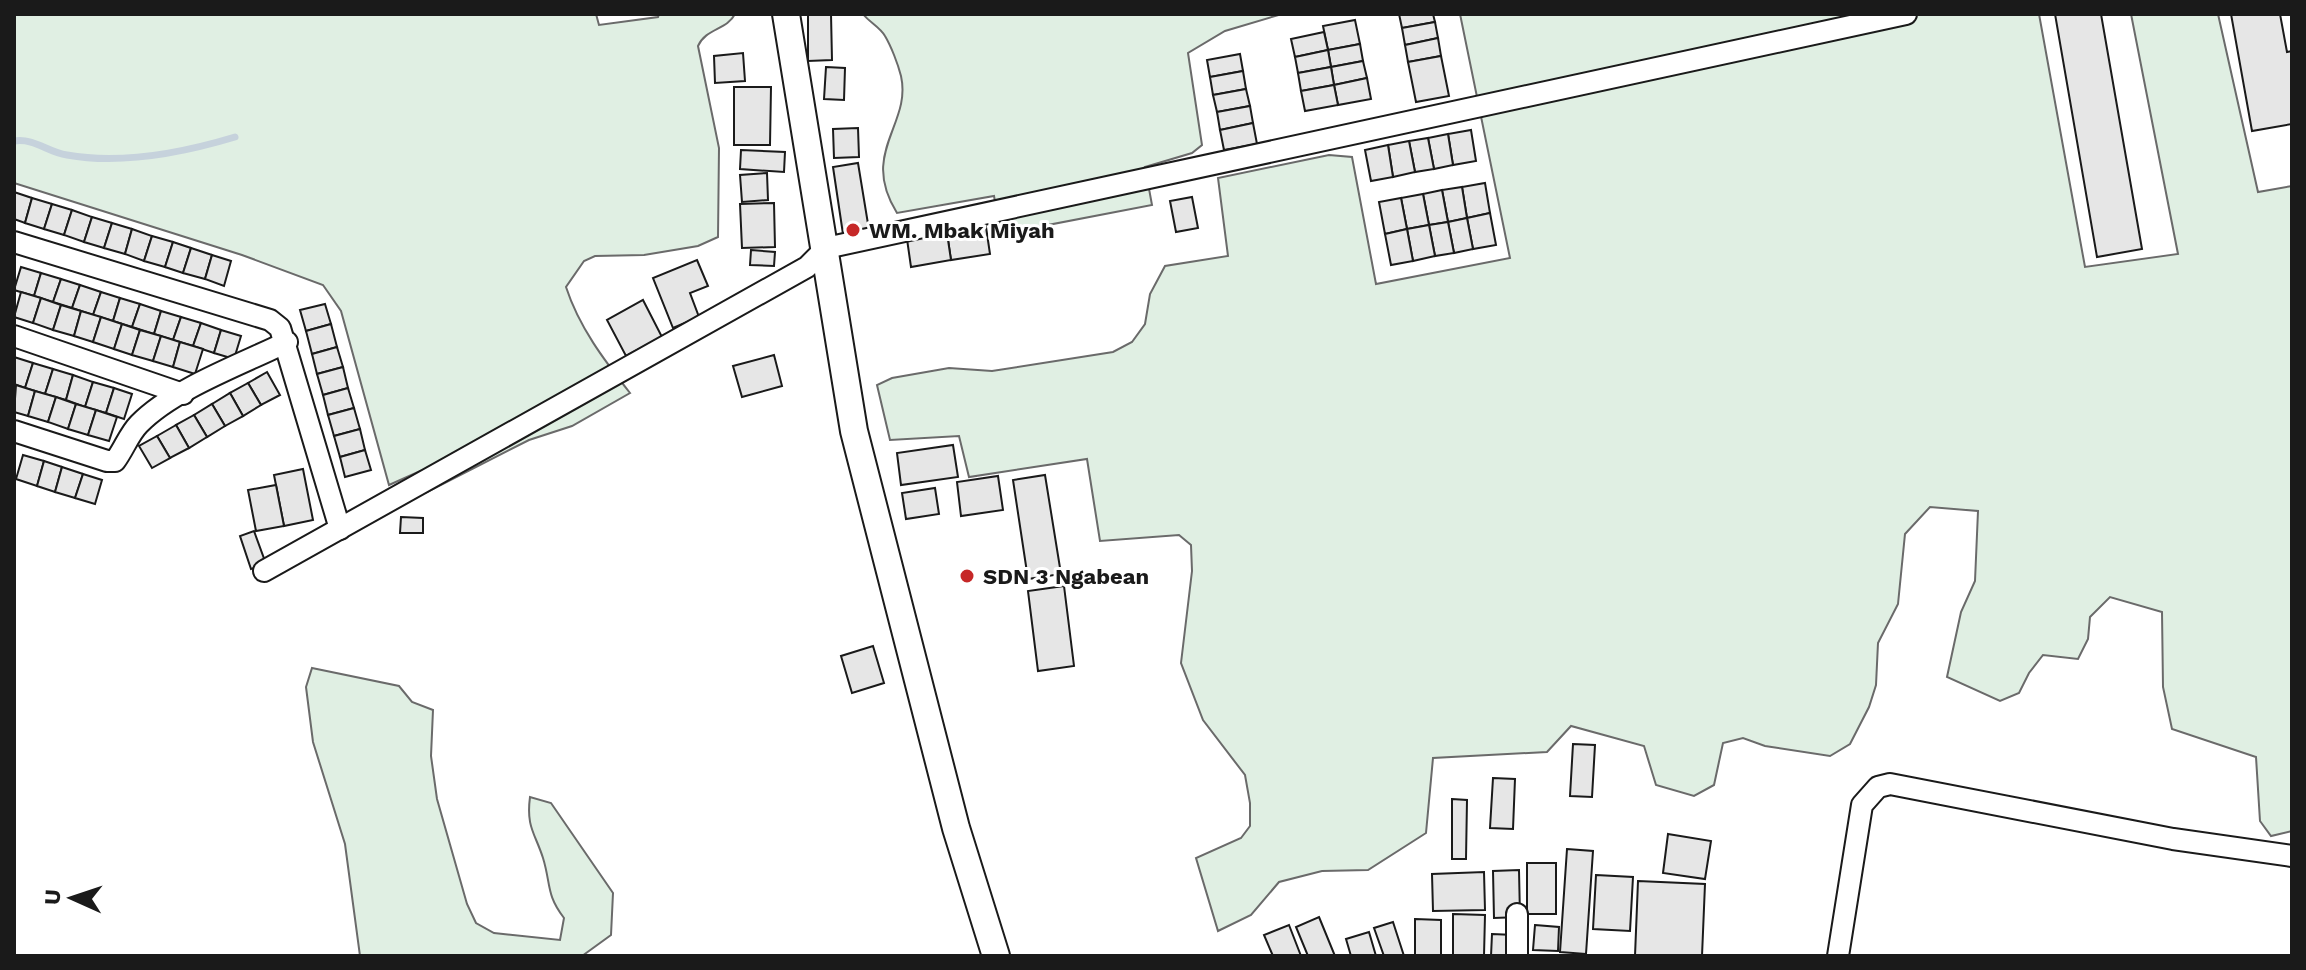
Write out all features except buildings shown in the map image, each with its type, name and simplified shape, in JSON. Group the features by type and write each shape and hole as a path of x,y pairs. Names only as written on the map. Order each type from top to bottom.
{"street":[{"path":"786,14 814,205 826,248 854,431 956,828 996,956"},
{"path":"264,571 807,267 826,248 1906,14"},
{"path":"14,242 270,320 280,328 287,342 340,529"},
{"path":"14,336 183,394"},
{"path":"14,431 115,461 140,422 183,394 287,342"},
{"path":"1838,956 1862,805 1878,787 1890,784 2173,839 2292,856"},
{"path":"1517,914 1517,956"}],"green space":[{"path":"14,14 596,14 599,25 658,17 659,14 735,14 698,46 719,148 718,237 698,246 644,255 595,256 584,261 566,287 585,329 630,393 572,426 529,440 427,492 420,471 389,485 341,311 323,285 242,255 14,183"},
{"path":"863,14 1282,14 1225,31 1188,53 1202,145 1192,153 1145,167 1152,205 1001,234 994,196 897,213 887,192 883,173 884,156 900,110 901,76 885,36"},
{"path":"1460,14 2039,14 2085,267 2178,254 2131,14 2218,14 2258,192 2292,186 2292,831 2271,836 2260,821 2256,757 2172,729 2163,687 2162,612 2110,597 2090,617 2088,639 2078,659 2043,655 2019,693 2000,701 1947,677 1961,612 1975,581 1978,511 1930,507 1905,534 1898,604 1878,643 1876,685 1869,707 1850,744 1830,756 1765,746 1743,738 1723,743 1714,785 1694,796 1656,785 1644,746 1571,726 1547,752 1433,758 1426,833 1368,870 1322,871 1279,882 1251,915 1218,931 1196,858 1241,838 1250,826 1250,803 1245,775 1203,720 1181,663 1192,571 1191,545 1179,535 1100,541 1087,459 969,477 959,436 890,440 877,385 892,378 949,368 992,371 1113,352 1132,342 1145,324 1150,294 1165,266 1228,256 1218,178 1329,155 1352,157 1376,284 1510,258"},
{"path":"312,668 399,686 412,702 433,710 431,756 437,799 467,904 476,923 494,933 560,940 564,918 552,896 532,829 530,797 551,803 613,893 611,935 582,956 360,956 345,844 313,742 306,687"}],"waterway":[{"path":"14,141 35,143 67,155 109,159 152,156 235,137"}],"place":[{"name":"WM. Mbak Miyah","path":"853,230"},
{"name":"SDN 3 Ngabean","path":"967,576"}]}
